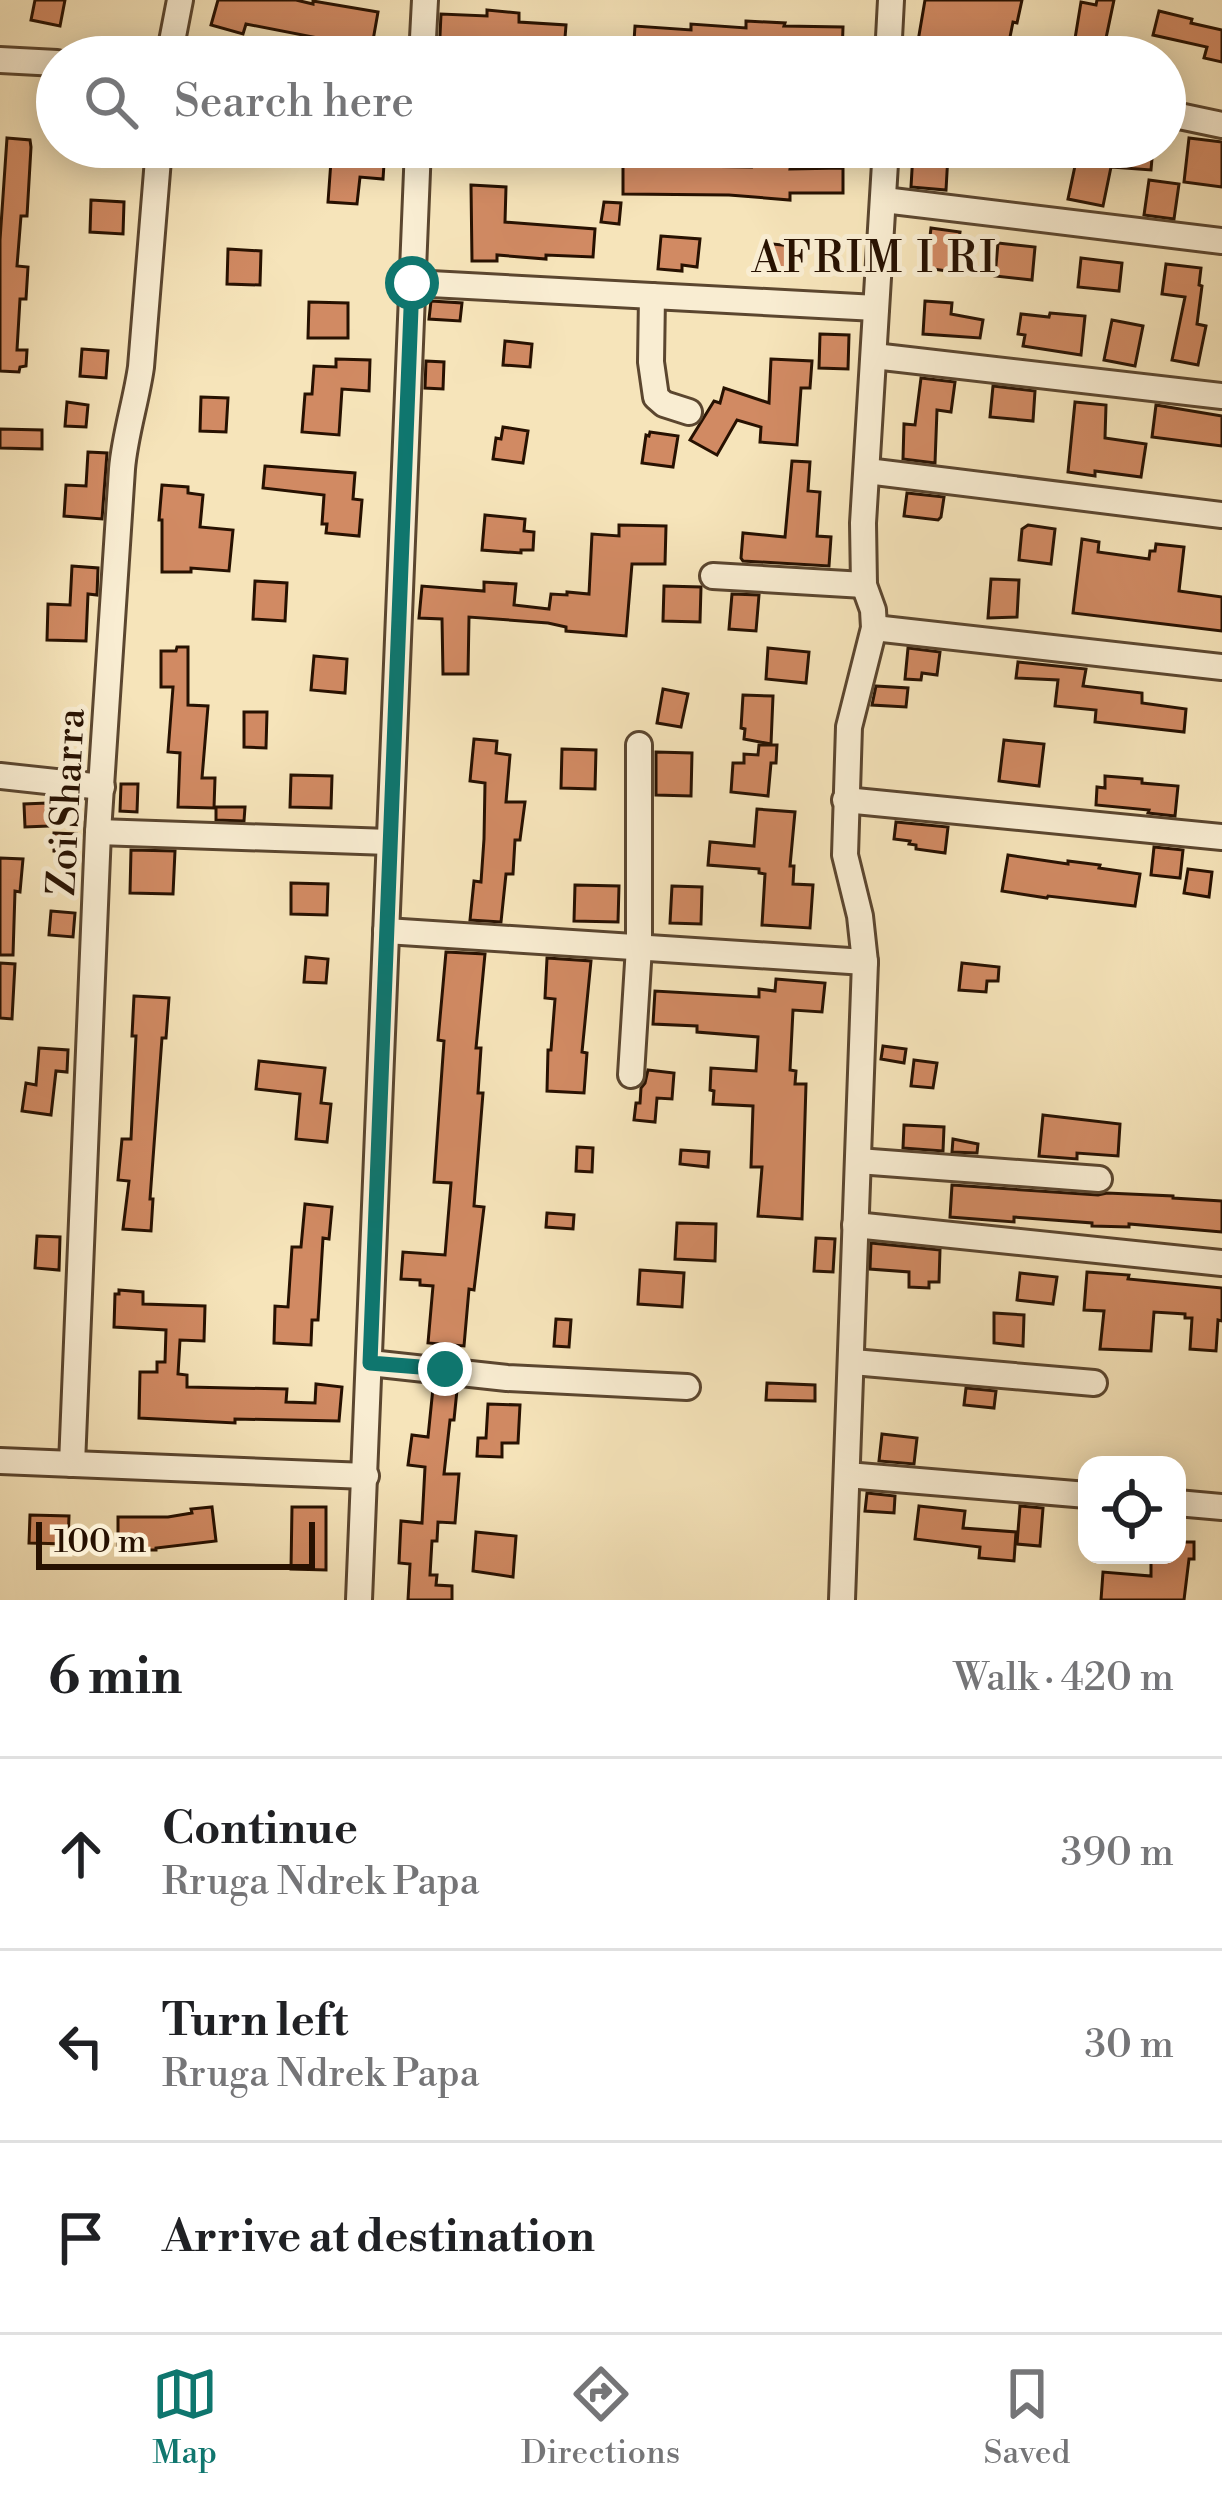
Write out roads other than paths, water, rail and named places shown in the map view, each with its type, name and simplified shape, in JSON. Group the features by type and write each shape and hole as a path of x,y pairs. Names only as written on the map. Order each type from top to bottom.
{"street":[{"path":"173,36 180,0"},
{"path":"423,36 425,0"},
{"path":"890,0 893,36"},
{"path":"0,60 36,62"},
{"path":"1186,117 1222,125"},
{"name":"Zoi Sharra","path":"73,1464 98,832 124,446 141,367 156,168"},
{"path":"359,1600 417,168"},
{"path":"842,1600 865,962 845,855 844,800 851,714 874,628 864,585 863,523 885,168"},
{"path":"884,200 1222,241"},
{"path":"412,283 876,308"},
{"path":"652,296 651,362 656,397 688,412"},
{"path":"874,356 1222,396"},
{"path":"867,471 1222,515"},
{"path":"713,576 864,585"},
{"path":"874,628 1222,667"},
{"path":"632,1075 639,947 639,745"},
{"path":"0,776 102,788"},
{"path":"844,800 1222,837"},
{"path":"98,832 389,842"},
{"path":"386,931 865,962"},
{"path":"858,1161 1099,1179"},
{"path":"855,1226 1222,1263"},
{"path":"853,1362 1094,1383"},
{"path":"370,1363 507,1378 687,1387"},
{"path":"0,1461 366,1476"},
{"path":"847,1475 1078,1495"},
{"path":"1186,1504 1222,1507"}],"district":[{"name":"AFRIM I RI","path":"875,257"}]}
